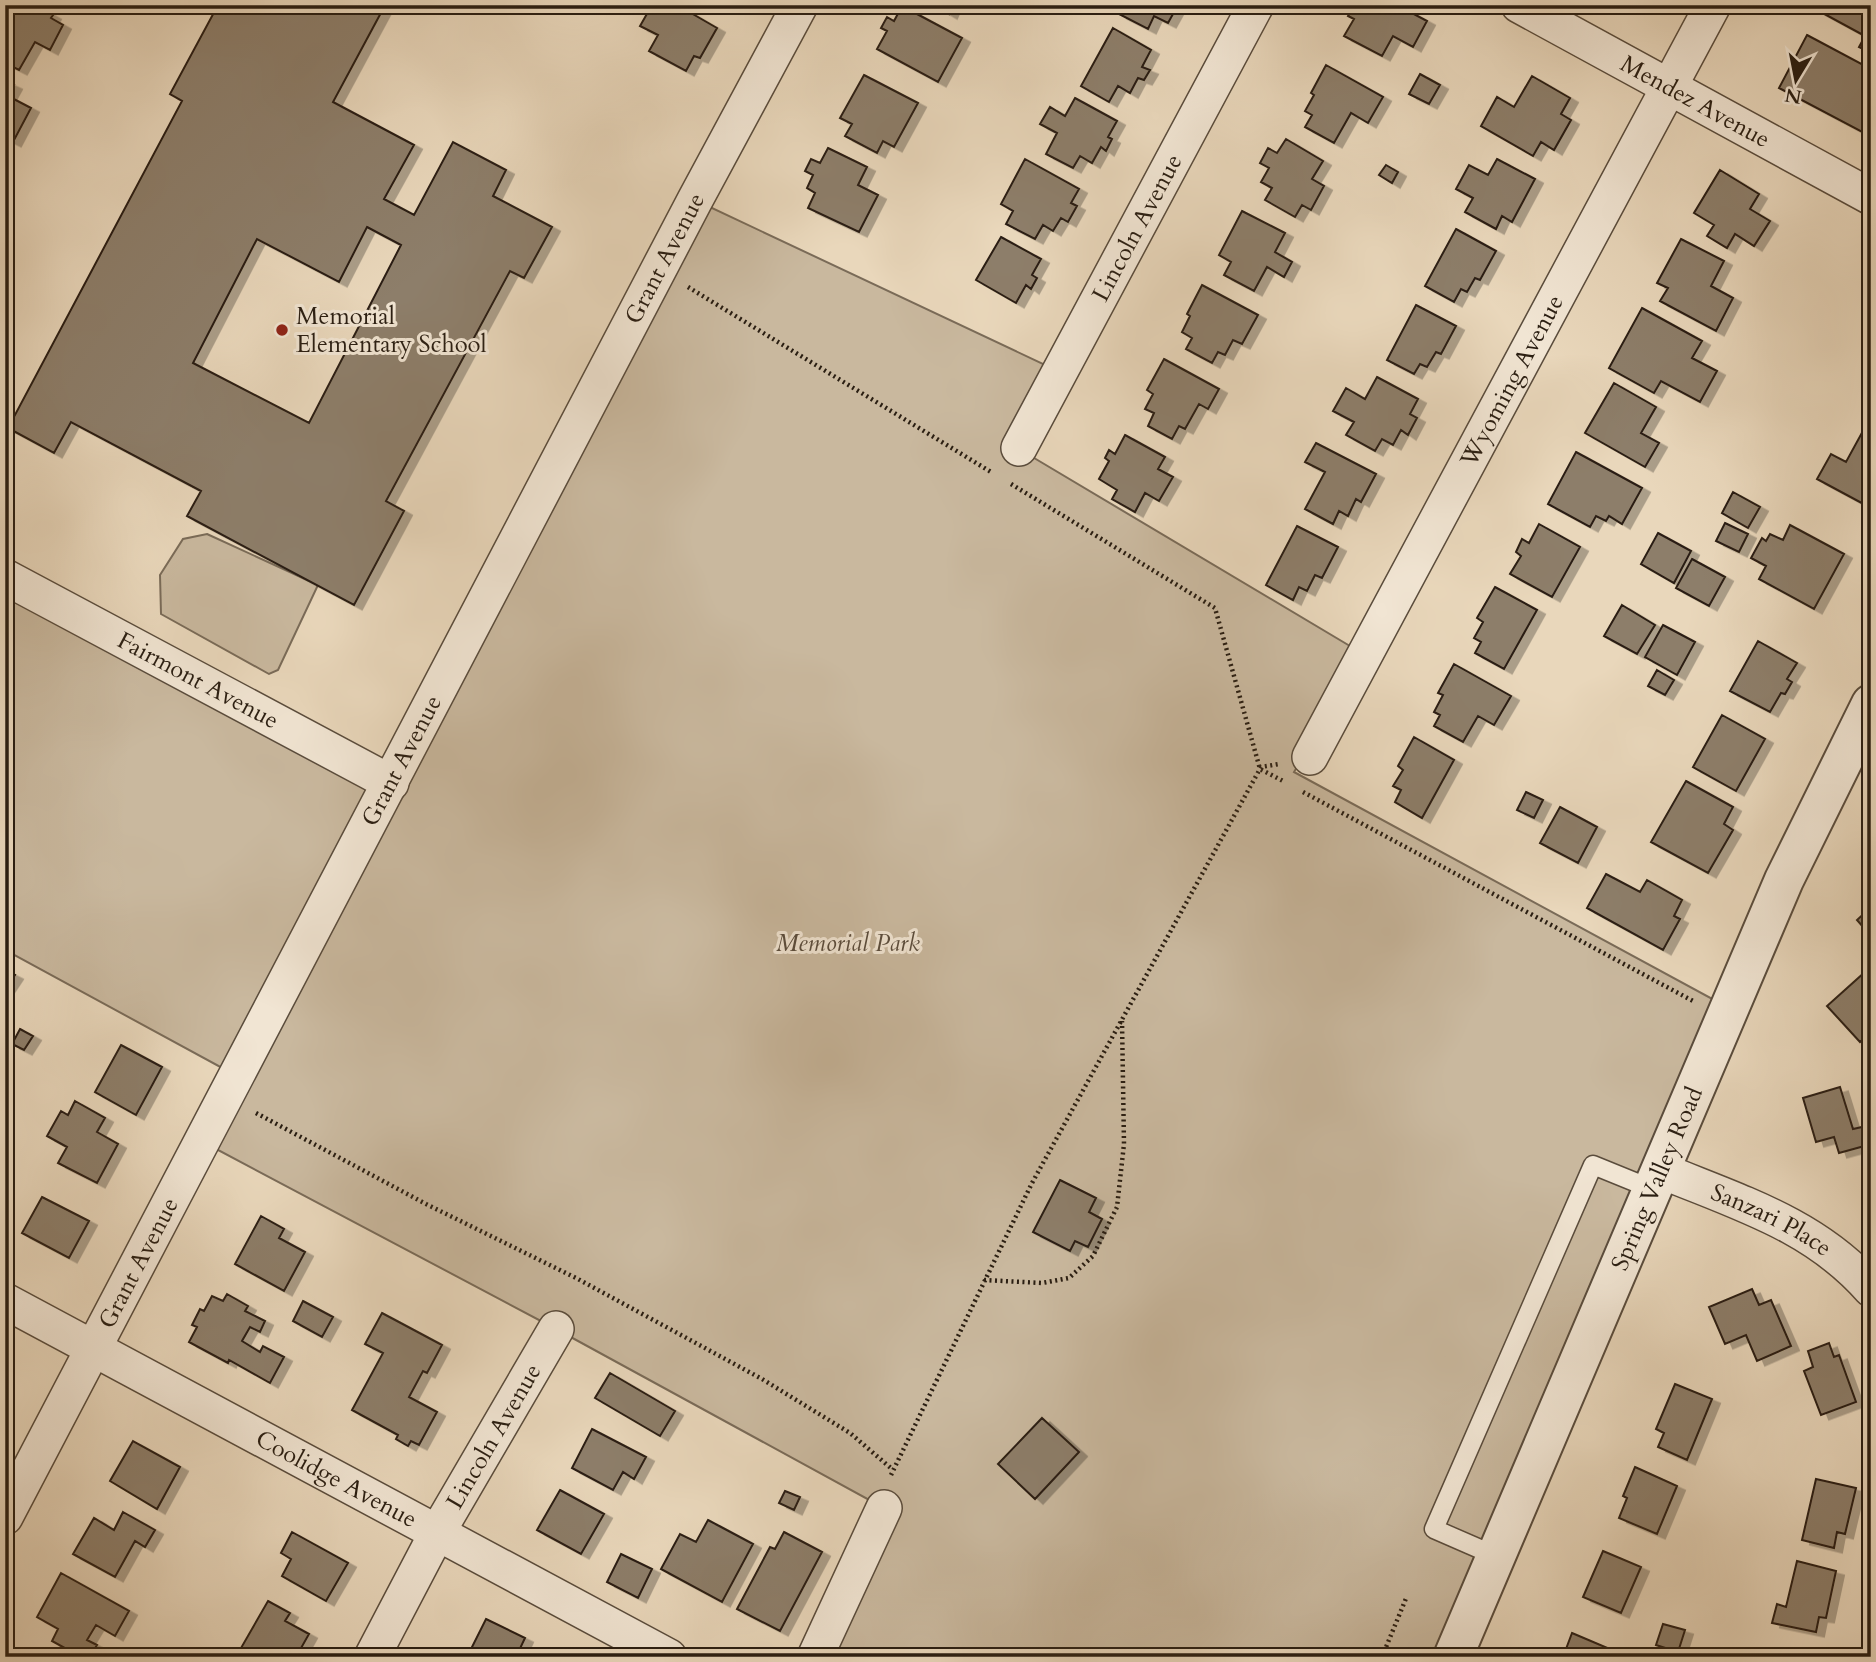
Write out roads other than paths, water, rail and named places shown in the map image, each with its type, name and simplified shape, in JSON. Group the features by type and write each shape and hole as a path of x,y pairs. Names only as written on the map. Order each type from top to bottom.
{"street":[{"name":"Grant Avenue","path":"5,1517 800,5"},
{"name":"Lincoln Avenue","path":"1019,448 1256,5"},
{"name":"Mendez Avenue","path":"1519,5 1871,197"},
{"name":"Wyoming Avenue","path":"1303,773 1713,5"},
{"name":"Fairmont Avenue","path":"5,577 391,783"},
{"name":"Spring Valley Road","path":"1453,1657 1784,880 1867,722"},
{"name":"Sanzari Place","path":"1656,1179 1797,1228 1835,1253 1871,1289"},
{"name":"Coolidge Avenue","path":"5,1301 668,1657"},
{"name":"Lincoln Avenue","path":"372,1657 438,1533 556,1329"},
{"path":"814,1657 884,1508"}],"lane":[{"path":"1496,1556 1434,1528 1592,1165 1656,1179"}],"place":[{"name":"Memorial Elementary School","path":"282,330"}],"park label":[{"name":"Memorial Park","path":"848,943"}]}
